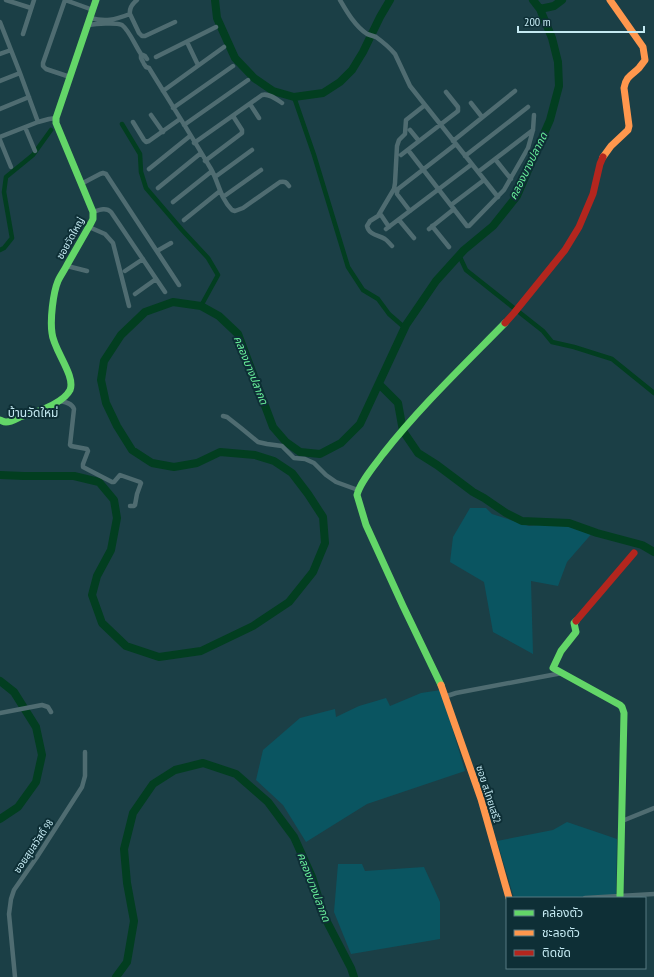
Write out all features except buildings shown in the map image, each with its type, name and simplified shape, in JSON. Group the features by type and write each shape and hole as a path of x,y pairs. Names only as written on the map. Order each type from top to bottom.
{"street":[{"path":"6,0 31,8"},
{"path":"23,34 34,0"},
{"path":"70,78 46,69 43,66 43,63 65,0 80,2 93,10"},
{"path":"0,137 38,122 56,118 96,0"},
{"path":"137,0 129,10 139,33 142,36 175,22"},
{"path":"340,0 354,22 367,34 375,37 387,45 395,54 410,86 498,197"},
{"path":"223,416 258,442 282,446 294,458 305,459 314,463 326,475 336,482 358,490 372,468 399,434 517,310 565,250 579,227 591,199 603,156 628,130 629,126 624,88 625,82 628,77 640,67 644,60 643,47 610,0"},
{"path":"89,21 106,20 130,14"},
{"path":"89,21 120,24 126,30 140,54 145,56 146,67 150,68 212,171 220,192 230,208 235,211 243,208 280,182 284,181 289,186"},
{"path":"0,22 38,122"},
{"path":"156,57 216,28"},
{"path":"188,42 198,66"},
{"path":"163,90 224,47"},
{"path":"0,54 11,50"},
{"path":"173,108 233,66"},
{"path":"0,81 20,73"},
{"path":"184,125 248,80"},
{"path":"410,211 397,192 398,189 454,143 482,117 515,91"},
{"path":"401,155 458,111 458,107 446,92"},
{"path":"194,142 262,95 266,94 282,103"},
{"path":"0,109 29,97"},
{"path":"471,103 482,117"},
{"path":"250,104 259,118"},
{"path":"392,246 384,239 370,233 367,226 370,221 378,216 394,189 397,146 399,140 405,134 406,120 425,105"},
{"path":"465,156 528,107"},
{"path":"151,115 163,132"},
{"path":"408,150 469,226 498,197 511,179 528,148 533,130 534,115"},
{"path":"206,161 242,133 242,130 233,116"},
{"name":"ซอยวัดใหญ่","path":"56,118 60,132 93,212 89,226 59,280 55,291 52,335 54,343 70,375 71,384 70,390 60,401"},
{"path":"133,122 146,142 180,120"},
{"path":"25,127 35,151"},
{"path":"410,130 419,141"},
{"path":"478,172 533,130"},
{"path":"150,169 190,136"},
{"path":"0,140 11,167"},
{"path":"215,177 252,150"},
{"path":"158,188 201,153"},
{"path":"495,159 511,179"},
{"path":"381,215 388,228 472,164"},
{"path":"223,197 261,170"},
{"path":"172,202 212,171"},
{"path":"81,184 100,174 106,174 179,285"},
{"path":"449,247 430,227 484,180"},
{"path":"184,220 220,192"},
{"path":"93,212 108,209 165,292"},
{"path":"399,220 414,238"},
{"path":"89,226 104,234 113,243 129,306"},
{"path":"157,251 171,243"},
{"path":"125,271 143,259"},
{"path":"67,266 87,271"},
{"path":"135,294 156,279"},
{"path":"0,420 4,422 10,421 60,401 70,404 74,409 70,444 71,446 86,449 88,451 83,467 112,482 114,482 120,475 141,483 138,489 135,506 130,506"},
{"name":"ซอย ส.ไทยเสรี2","path":"358,490 366,525 446,698 481,799 509,897"},
{"path":"620,896 624,723 623,710 620,706 553,668 561,651 576,632 574,623 634,553"},
{"path":"446,698 447,696 456,693 562,673"},
{"path":"0,713 45,706 48,707 51,712"},
{"name":"ซอยสุขสวัสดิ์ 98","path":"15,977 9,914 10,899 14,890 37,858 82,787 85,776 85,752"},
{"path":"622,820 654,808"},
{"path":"602,897 654,894"}],"shaded area":[{"path":"470,508 486,508 492,514 529,526 558,523 594,531 567,562 558,586 531,581 533,654 493,632 484,582 450,562 453,537"},
{"path":"441,690 465,771 367,804 306,842 283,805 256,780 263,750 300,718 335,709 336,717 359,706 386,698 390,706 421,693"},
{"path":"567,822 617,839 616,895 578,897 514,897 497,841 553,830"},
{"path":"338,864 362,864 365,871 424,867 440,902 440,939 351,954 334,912"}],"waterway":[{"path":"215,0 217,18 235,58 254,78 273,91 294,97 323,93 340,82 352,70 390,0"},
{"name":"คลองบางปลากด","path":"0,475 74,476 99,482 114,500 117,518 111,550 97,576 92,595 102,623 126,646 159,657 201,651 253,626 289,602 313,572 325,543 323,517 292,473 274,461 255,455 220,452 197,463 174,467 152,463 132,450 117,426 106,403 101,380 104,361 121,335 145,312 173,302 201,306 219,316 238,334 273,427 286,442 300,452 320,454 341,443 360,424 406,325 436,281 464,250 493,226 517,196 550,120 559,86 558,62 552,38 540,9 533,0"},
{"path":"540,9 554,6 562,0"},
{"path":"294,97 314,155 348,267 363,290 378,299 389,314 405,328"},
{"path":"122,124 140,154 141,172 146,188 208,258 218,275 201,306"},
{"path":"0,250 4,248 12,238 4,192 6,177 33,155 51,130"},
{"path":"459,255 466,270 543,331 552,342 612,359 654,393"},
{"path":"379,384 398,403 403,431 418,453 437,465 473,492 506,513 522,521 569,523 597,533 642,545 654,552"},
{"name":"คลองบางปลากด","path":"0,681 14,692 36,727 42,755 36,782 18,807 0,819"},
{"name":"คลองบางปลากด","path":"116,977 127,962 134,921 127,883 124,849 133,813 153,784 175,770 203,763 236,774 268,802 294,837 312,877 324,916 351,968 354,977"}],"traffic: fast":[{"path":"0,420 10,422 48,407 61,400 70,390 70,377 53,339 51,328 52,307 58,281 91,223 93,219 93,212 56,123 56,118 96,0"},
{"path":"441,685 366,525 357,495 368,474 397,437 442,387 505,323"},
{"path":"576,621 574,623 576,632 561,651 553,668 620,705 624,713 620,896"}],"traffic: slow":[{"path":"603,157 611,146 628,130 629,126 624,88 628,78 645,60 643,47 610,0"},
{"path":"441,685 481,799 509,897"}],"traffic: jam":[{"path":"505,323 565,250 579,227 593,194 603,157"},
{"path":"576,621 634,553"}],"district":[{"name":"บ้านวัดใหม่","path":"33,413"}]}
